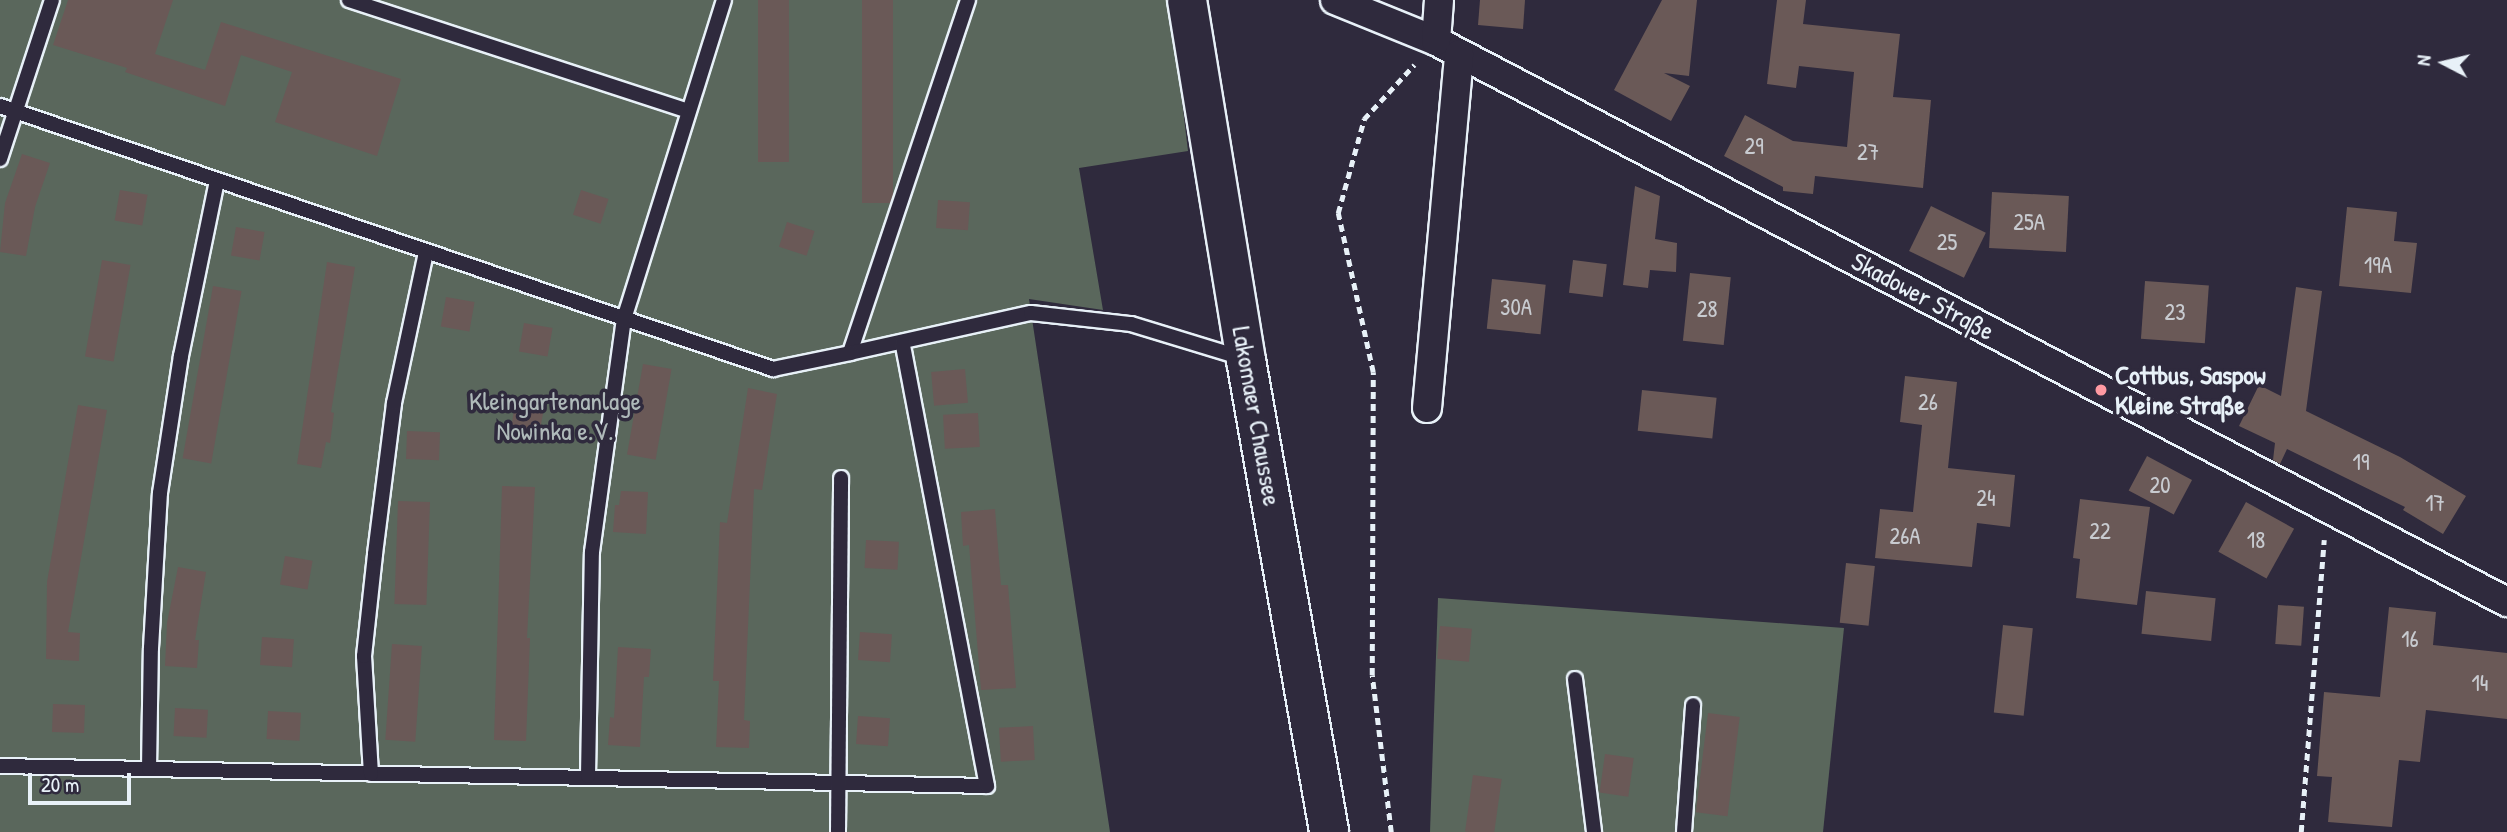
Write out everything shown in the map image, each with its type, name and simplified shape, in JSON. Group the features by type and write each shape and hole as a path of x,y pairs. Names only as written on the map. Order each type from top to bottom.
{"street":[{"name":"Lakomaer Chaussee","path":"1188,0 1246,360 1329,832"},
{"name":"Skadower Straße","path":"1335,0 1447,47 2507,601"},
{"path":"1427,408 1447,47 1440,0"}],"lane":[{"path":"0,159 7,108 52,0"},
{"path":"349,0 688,111"},
{"path":"588,776 592,552 624,319 724,0"},
{"path":"850,353 968,0"},
{"path":"7,108 773,369 1031,313 1132,324 1246,360"},
{"path":"149,769 151,648 160,493 181,356 218,181"},
{"path":"371,774 365,656 375,554 394,403 426,252"},
{"path":"0,766 987,786 902,342"},
{"path":"838,832 841,478"},
{"path":"1575,679 1594,832"},
{"path":"1684,832 1693,705"}],"path":[{"path":"1391,832 1372,675 1373,372 1338,213 1364,119 1447,47"},
{"path":"2301,832 2326,508"}],"green space":[{"name":"Kleingartenanlage Nowinka e.V.","path":"0,0 1170,0 1188,151 1079,168 1103,310 1029,299 1110,832 0,832"},
{"path":"1438,598 1844,628 1823,832 1430,832"}],"building":[{"path":"68,0 173,0 155,54 205,70 221,22 401,79 377,156 275,122 292,72 241,55 225,106 125,72 127,68 53,45"},
{"path":"758,0 789,0 789,162 758,162"},
{"path":"862,0 893,0 893,203 862,203"},
{"path":"1480,0 1525,0 1523,29 1478,25"},
{"path":"1662,0 1697,0 1689,76 1664,73 1690,86 1671,121 1614,90"},
{"path":"1777,0 1806,0 1803,24 1900,34 1893,97 1931,100 1923,188 1815,176 1813,194 1783,191 1783,187 1724,156 1745,115 1793,141 1847,147 1854,72 1799,66 1796,88 1767,84"},
{"path":"22,154 50,163 35,207 26,256 0,252 5,203"},
{"path":"1635,186 1660,196 1655,239 1677,243 1676,272 1650,270 1648,288 1623,285"},
{"path":"120,190 148,195 142,225 115,221"},
{"path":"581,190 609,199 601,224 573,215"},
{"path":"1992,192 2069,196 2066,252 1989,248"},
{"path":"938,200 970,202 968,230 936,228"},
{"path":"1931,206 1986,233 1964,278 1909,251"},
{"path":"2347,207 2397,212 2394,241 2417,243 2411,293 2339,286"},
{"path":"787,222 815,231 807,256 779,247"},
{"path":"236,227 265,232 260,261 231,256"},
{"path":"102,260 131,265 114,362 85,357"},
{"path":"1573,260 1607,264 1603,297 1569,293"},
{"path":"327,262 355,267 331,412 334,413 330,443 326,442 321,468 297,464"},
{"path":"1690,273 1731,277 1724,345 1683,341"},
{"path":"1492,279 1546,285 1540,334 1487,329"},
{"path":"2145,281 2209,285 2205,343 2141,339"},
{"path":"213,286 242,291 211,463 183,458"},
{"path":"2296,287 2322,291 2306,411 2400,457 2466,496 2443,534 2403,510 2405,507 2287,449 2280,464 2273,460 2275,443 2239,426 2259,385 2281,396"},
{"path":"446,297 475,302 469,332 441,327"},
{"path":"524,323 553,328 548,357 519,352"},
{"path":"643,364 672,369 656,460 627,455"},
{"path":"965,369 968,403 934,406 931,372"},
{"path":"1905,376 1957,382 1948,468 2015,475 2010,527 1977,523 1972,567 1875,558 1880,509 1913,512 1922,425 1900,422"},
{"path":"748,388 777,394 762,490 754,489 744,720 750,721 749,748 716,747 719,681 713,681 720,522 727,523"},
{"path":"1642,390 1717,398 1712,439 1638,431"},
{"path":"78,405 107,410 68,632 80,633 79,661 46,659 47,582"},
{"path":"515,405 544,410 538,440 510,435"},
{"path":"978,413 980,447 945,449 943,415"},
{"path":"407,431 440,432 439,460 406,459"},
{"path":"2147,456 2192,480 2174,514 2129,490"},
{"path":"502,486 535,487 527,638 530,638 526,741 494,740"},
{"path":"621,491 648,492 646,534 613,532 615,505 619,505"},
{"path":"2080,499 2150,507 2137,605 2076,598 2080,559 2073,558"},
{"path":"398,501 430,502 426,605 394,604"},
{"path":"2246,502 2294,529 2266,579 2218,552"},
{"path":"995,509 1001,585 1008,585 1016,688 981,690 969,545 963,546 961,512"},
{"path":"866,540 899,542 897,570 865,568"},
{"path":"285,556 313,561 308,589 280,585"},
{"path":"1846,563 1875,566 1869,626 1840,623"},
{"path":"178,567 206,572 195,640 199,640 197,668 165,666 167,623"},
{"path":"2146,591 2216,598 2211,641 2142,634"},
{"path":"2278,605 2304,607 2301,646 2275,644"},
{"path":"2389,607 2436,612 2433,645 2507,653 2507,719 2426,710 2420,762 2399,760 2392,827 2328,822 2332,777 2317,776 2324,692 2380,697"},
{"path":"2003,625 2033,628 2024,716 1994,713"},
{"path":"1440,626 1472,629 1469,662 1437,659"},
{"path":"860,632 892,634 890,662 858,660"},
{"path":"262,637 294,639 292,667 260,665"},
{"path":"392,644 422,646 415,742 385,740"},
{"path":"618,647 651,649 649,677 644,677 640,747 608,745 610,717 614,718"},
{"path":"53,704 85,705 84,733 52,732"},
{"path":"175,708 208,710 206,738 174,736"},
{"path":"268,711 301,713 299,741 267,739"},
{"path":"1708,713 1740,717 1728,816 1696,812"},
{"path":"858,716 890,718 888,746 856,744"},
{"path":"1033,726 1035,760 1001,762 999,728"},
{"path":"1605,754 1634,758 1628,797 1600,793"},
{"path":"1473,775 1502,779 1494,832 1465,831"}],"place":[{"name":"Cottbus, Saspow Kleine Straße","path":"2101,390"}]}
